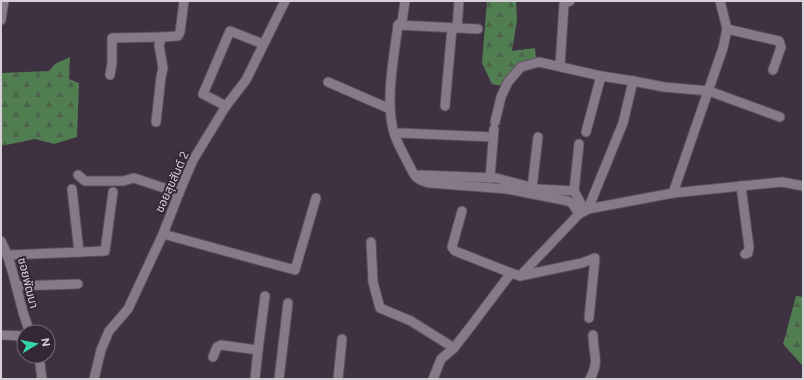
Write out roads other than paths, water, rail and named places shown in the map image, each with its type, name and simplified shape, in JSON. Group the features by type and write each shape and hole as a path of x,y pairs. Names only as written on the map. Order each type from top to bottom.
{"street":[{"path":"1,20 4,1"},
{"path":"110,75 112,63 112,38 178,36 180,32 184,1"},
{"name":"ซอยสุขสันต์ 2","path":"94,379 101,350 109,331 128,309 163,234 193,160 226,106 246,80 285,1"},
{"path":"405,1 402,22 398,25 391,85 390,109 395,135 415,175 421,181 506,189 568,201 584,211 673,193 782,182 803,186"},
{"path":"445,106 454,28 459,1"},
{"path":"560,66 564,4 570,1"},
{"path":"673,193 723,48 727,29 720,1"},
{"path":"398,25 478,29"},
{"path":"727,29 779,41 781,47 773,70"},
{"path":"226,106 203,94 230,31 263,44"},
{"path":"156,122 163,68 159,45 162,37"},
{"path":"490,178 494,129 501,97 508,82 521,67 538,62 601,76 664,87 709,90 780,117"},
{"path":"586,132 601,76"},
{"path":"520,276 584,211 623,123 633,81"},
{"path":"328,82 390,109"},
{"path":"400,133 494,129"},
{"path":"532,188 538,137"},
{"path":"579,144 574,191 584,211"},
{"path":"78,175 85,181 123,181 134,178 179,192"},
{"path":"420,175 490,178 532,188 574,191"},
{"path":"741,186 749,247 748,253 745,254"},
{"path":"72,189 79,252"},
{"path":"8,255 105,252 113,192"},
{"path":"163,234 295,270 316,198"},
{"path":"462,211 452,247 455,250 511,273 520,276 582,263 595,258 589,318"},
{"name":"ซอยพัฒนา","path":"1,241 8,255 17,286 19,300 27,324"},
{"path":"371,242 373,282 380,308 411,321 454,348"},
{"path":"433,379 441,359 454,348 511,273"},
{"path":"17,286 78,284"},
{"path":"255,379 265,296"},
{"path":"279,379 288,303"},
{"path":"1,335 16,336"},
{"path":"590,379 596,368 593,335"},
{"path":"338,379 342,339"},
{"path":"213,357 217,348 222,345 258,350"},
{"path":"40,364 42,379"}]}
